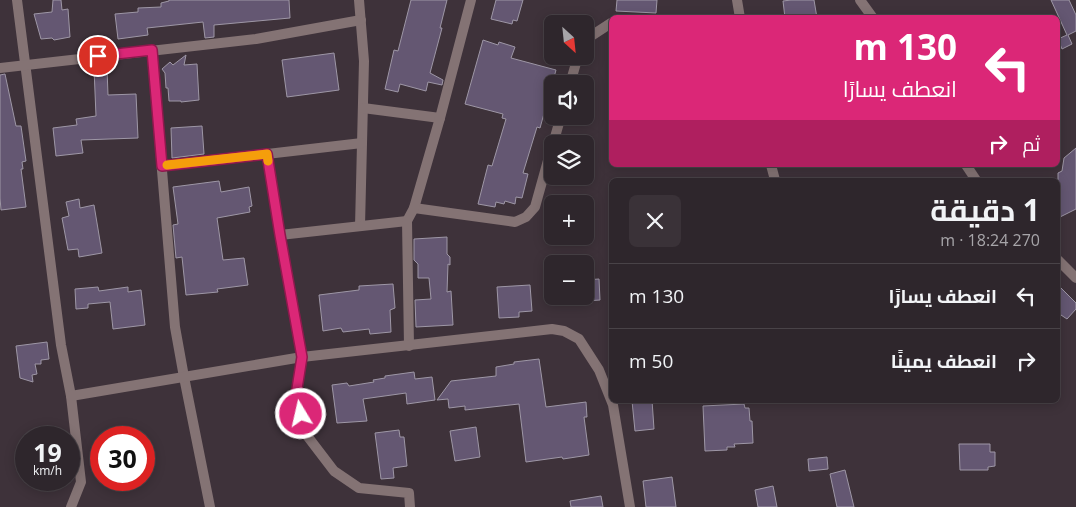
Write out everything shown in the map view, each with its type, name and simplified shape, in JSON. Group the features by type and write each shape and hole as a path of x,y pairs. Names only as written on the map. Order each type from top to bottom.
{"street":[{"path":"17,0 61,345 71,396 81,482 71,507"},
{"path":"359,0 364,61 360,226"},
{"path":"408,346 407,221 414,208 471,0"},
{"path":"738,0 740,15"},
{"path":"860,0 871,15"},
{"path":"0,68 256,39 361,20"},
{"path":"594,34 609,24"},
{"path":"152,50 176,327 210,507"},
{"path":"364,108 440,118"},
{"path":"162,166 362,143"},
{"path":"267,154 302,357 296,395 306,433 334,471 359,488 409,492 410,507"},
{"path":"967,167 975,178"},
{"path":"414,208 516,222 526,217 535,207 544,176"},
{"path":"280,235 407,221"},
{"path":"1060,262 1076,278"},
{"path":"71,396 302,357 552,329 564,331 579,339 599,370 609,395"},
{"path":"612,403 630,507"}],"building":[{"path":"53,0 61,0 62,10 68,9 70,37 54,40 52,38 41,39 34,14 52,12"},
{"path":"169,0 289,0 290,18 214,25 214,37 205,38 203,22 147,28 148,35 118,39 115,14 138,12 138,8 161,7 161,3"},
{"path":"411,0 447,0 430,73 443,80 442,85 428,82 426,91 400,84 398,92 385,89 394,50 398,51"},
{"path":"496,0 523,0 517,21 513,20 512,24 491,19"},
{"path":"617,0 657,0 656,13 616,11"},
{"path":"814,0 816,15 785,15 783,1"},
{"path":"1051,0 1069,0 1076,15 1076,31 1068,35 1072,44 1062,49 1060,38 1067,35 1060,20 1060,15 1058,15"},
{"path":"483,40 498,45 499,42 515,47 511,58 556,70 555,75 544,75 544,114 540,128 537,127 523,173 528,174 522,198 516,197 515,204 505,201 504,204 496,202 495,207 478,204 488,165 492,166 506,119 502,118 503,114 465,104"},
{"path":"334,53 339,90 287,97 282,60"},
{"path":"186,55 184,65 197,64 199,100 169,101 165,73 162,69 170,62 173,65"},
{"path":"94,68 107,68 108,95 136,94 138,138 81,140 83,153 56,156 53,128 77,125 76,119 96,116"},
{"path":"5,74 16,126 21,126 26,161 22,162 23,169 21,169 26,207 1,210 0,75"},
{"path":"202,126 204,154 172,158 171,128"},
{"path":"1076,148 1076,209 1060,217 1060,178 1058,178 1058,173 1062,171 1064,158"},
{"path":"219,181 221,192 249,187 252,206 249,207 250,212 217,218 223,260 244,258 248,285 217,289 218,292 186,295 182,257 176,258 173,225 178,224 173,187"},
{"path":"79,199 80,208 94,205 102,253 79,257 78,249 68,250 62,218 69,216 66,202"},
{"path":"447,237 447,254 450,257 450,265 448,264 447,292 451,291 453,325 416,327 415,300 431,299 429,278 418,278 418,264 414,260 414,239"},
{"path":"594,279 599,279 600,300 594,300"},
{"path":"393,284 395,308 390,310 391,332 370,334 369,329 343,332 341,328 323,331 319,295 359,290 359,286"},
{"path":"530,285 532,311 519,312 519,317 499,318 497,287"},
{"path":"98,287 99,291 128,287 128,292 141,290 145,325 113,329 110,302 88,304 88,308 76,309 75,289"},
{"path":"1060,287 1076,303 1076,309 1067,319 1060,314"},
{"path":"47,342 49,359 41,360 41,364 35,364 37,374 32,375 33,382 20,378 16,346"},
{"path":"539,359 546,407 586,402 587,417 584,417 589,455 526,462 519,404 465,410 465,406 449,408 448,399 437,400 451,381 496,376 496,367 514,364 514,362"},
{"path":"414,372 415,379 432,377 435,400 407,404 406,393 363,399 367,421 337,423 332,385 347,383 349,386 374,382 373,380 385,378 385,376"},
{"path":"632,403 652,403 654,429 635,431"},
{"path":"744,404 745,408 749,408 750,421 752,421 753,443 734,444 735,447 727,447 727,450 705,451 703,406"},
{"path":"476,427 480,457 455,461 450,431"},
{"path":"399,430 400,437 404,437 407,466 393,468 394,478 381,479 375,433"},
{"path":"959,444 990,444 990,452 995,452 995,466 988,467 988,470 960,470"},
{"path":"827,457 828,469 809,471 808,459"},
{"path":"845,470 854,507 837,507 830,474"},
{"path":"672,477 676,507 646,507 643,481"},
{"path":"773,486 777,507 758,507 755,490"},
{"path":"601,496 603,507 571,507 570,501"}],"slow traffic":[{"path":"167,165 267,154 268,161"}],"route":[{"path":"98,56 152,50 162,166 267,154 302,357 296,395 301,414"}]}
